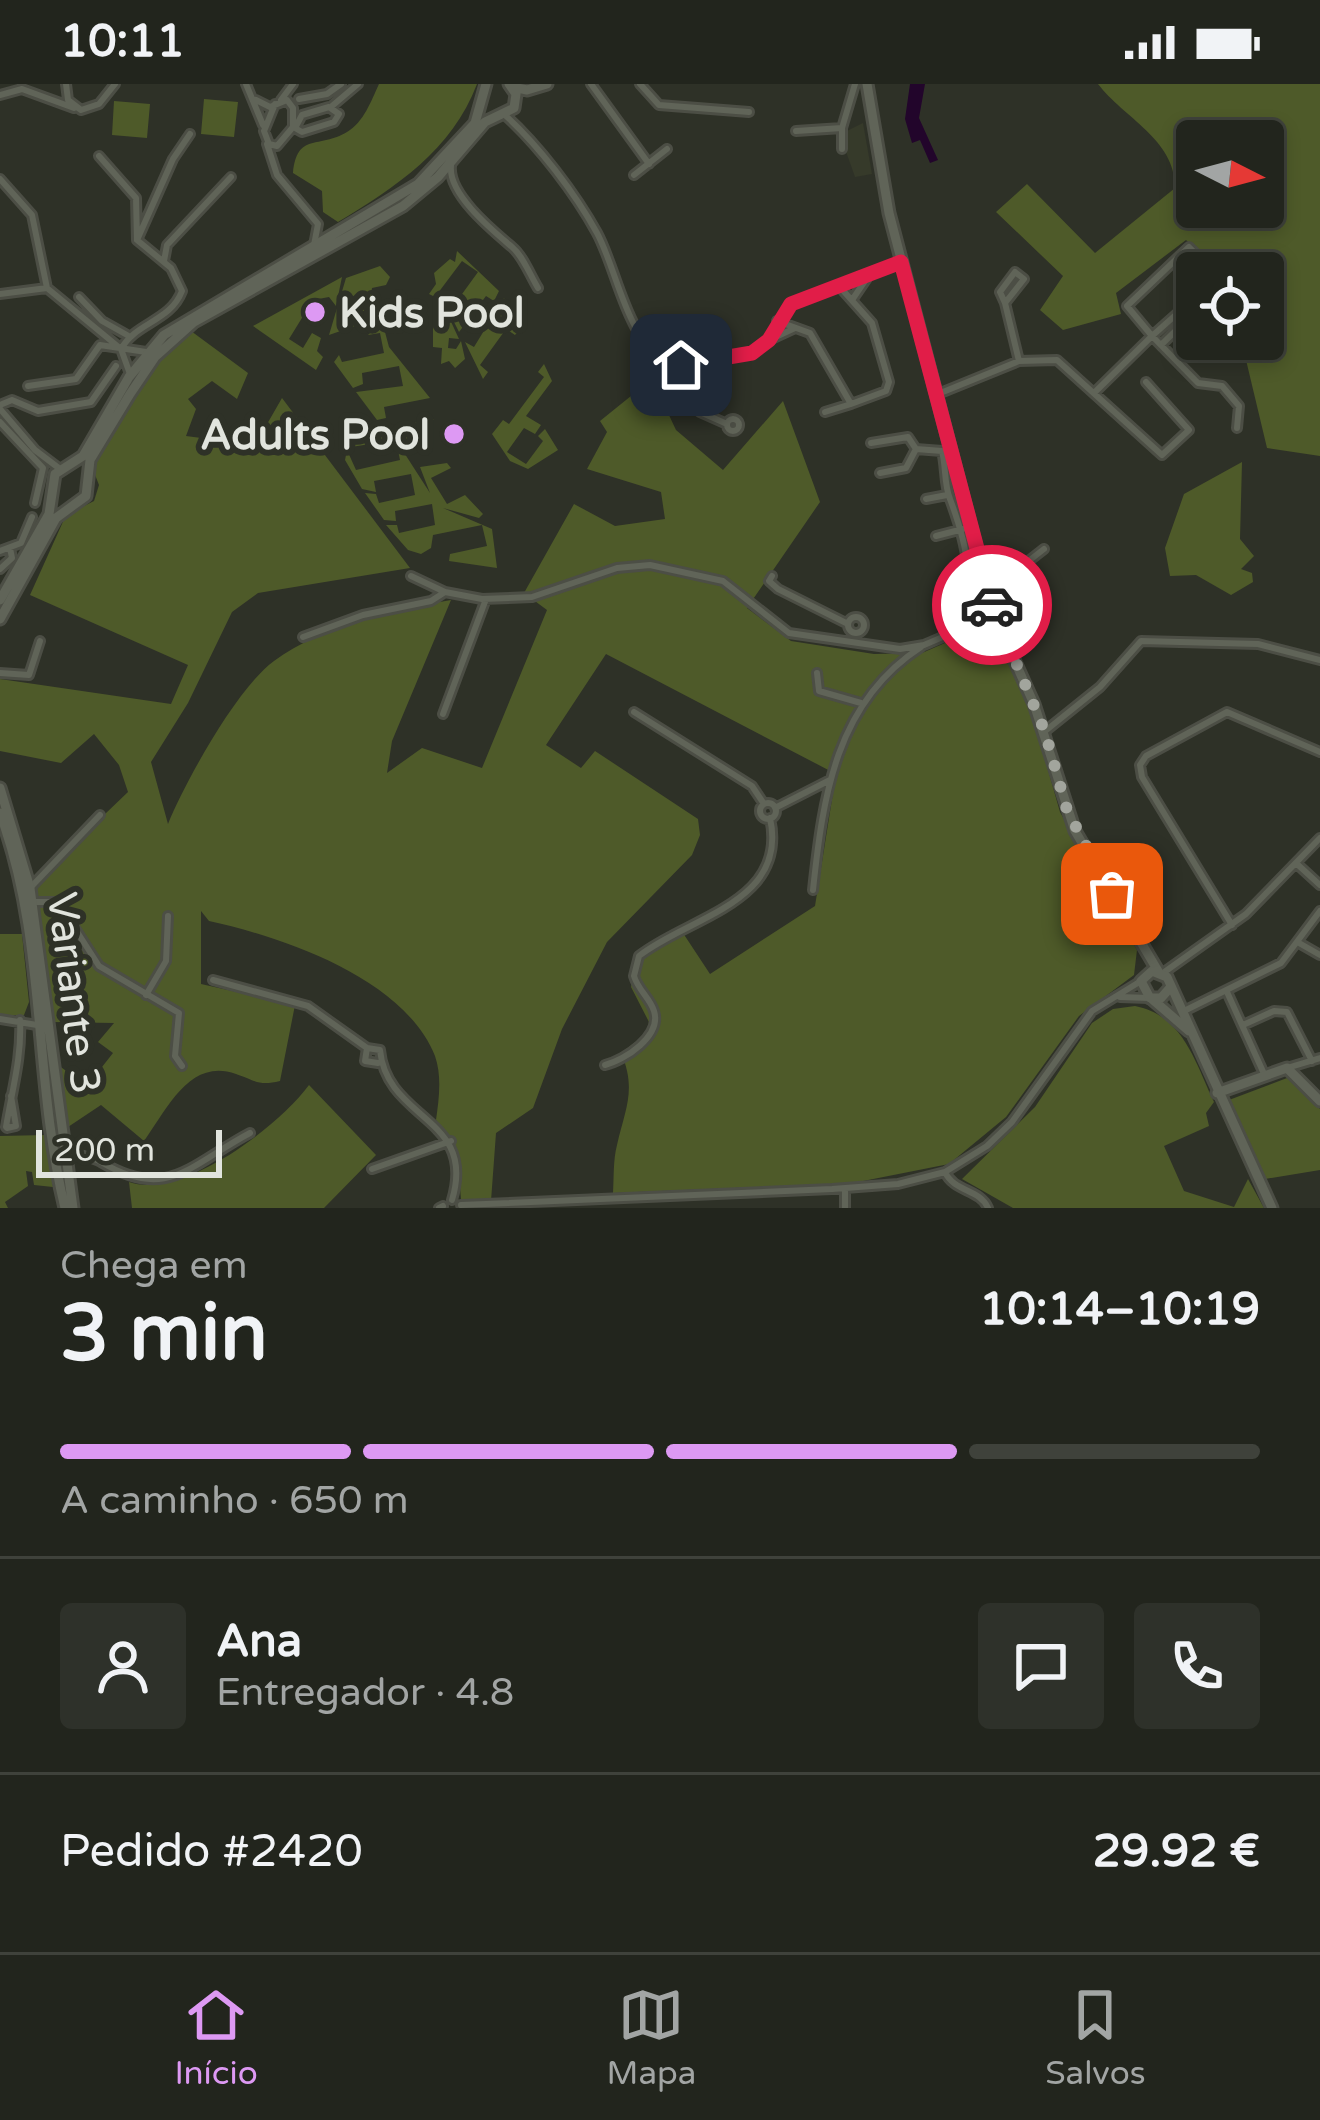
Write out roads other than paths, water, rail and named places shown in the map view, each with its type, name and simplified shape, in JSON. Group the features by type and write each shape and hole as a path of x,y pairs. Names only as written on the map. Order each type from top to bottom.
{"main road":[{"path":"867,84 901,262 994,615 1045,732 1076,831 1182,1012 1271,1208"},
{"path":"509,111 511,86 546,85"},
{"path":"0,620 56,518 86,496 90,460 130,394 179,333 388,216 435,180 485,122 546,85"},
{"path":"485,89 488,112 509,111"},
{"path":"0,600 49,514 58,476 82,456 149,350 190,315 346,230 429,174 475,123 485,89"},
{"path":"58,476 79,468 88,481"},
{"path":"58,476 61,501 73,504"},
{"name":"Variante 3","path":"0,788 30,888 69,1208"},
{"name":"Variante 3","path":"0,813 22,894 69,1208"},
{"path":"1142,946 1142,979 1151,999 1192,1034"},
{"path":"1142,979 1160,972"},
{"path":"1151,999 1169,988"},
{"path":"1217,1093 1287,1068 1320,1101"}],"street":[{"path":"56,101 64,84"},
{"path":"64,84 74,107"},
{"path":"0,95 22,89 90,110 115,84"},
{"path":"246,84 256,100 277,175 320,230 312,248"},
{"path":"265,135 278,102 293,84 299,99"},
{"path":"341,84 327,94 299,99 293,108 294,123 302,132 334,122 341,100"},
{"path":"271,156 294,123 341,100 358,84"},
{"path":"591,84 649,164"},
{"path":"640,84 659,105 749,112"},
{"path":"842,149 842,128 855,84"},
{"path":"256,100 293,108"},
{"path":"329,107 338,112"},
{"path":"509,111 594,228 629,311 655,352 681,365 752,353 799,327"},
{"path":"796,131 842,128"},
{"path":"137,240 173,159 190,134"},
{"path":"265,135 277,146"},
{"path":"634,175 667,149"},
{"path":"99,156 136,198 137,240"},
{"path":"452,162 454,184 496,237 517,253 538,287"},
{"path":"164,261 167,245 231,177"},
{"path":"0,179 32,215 46,288 121,349 129,377"},
{"path":"435,180 454,184"},
{"path":"310,214 329,228 346,230"},
{"path":"121,349 129,336 163,318 180,298 180,284 164,261 137,240"},
{"path":"1176,259 1127,306 1198,383 1222,386 1239,406 1237,428"},
{"path":"769,340 791,304 901,262"},
{"path":"1005,303 1024,279 1015,272 1000,292 1019,361"},
{"path":"851,300 869,275"},
{"path":"825,412 889,387 872,323 838,286"},
{"path":"0,294 46,288"},
{"path":"79,297 102,321 129,336"},
{"path":"1094,393 1176,315"},
{"path":"777,321 810,333 851,404"},
{"path":"1161,345 1176,331"},
{"path":"28,386 76,379 100,345 141,354 149,350"},
{"path":"938,394 1019,361 1057,360 1162,455 1189,430 1146,382"},
{"path":"681,365 700,412 728,424"},
{"path":"1,413 12,400 38,411 91,401 116,366"},
{"path":"1,413 58,476"},
{"path":"1,413 43,468 35,503"},
{"path":"872,443 908,437 916,448 942,451 947,495 963,529 971,566 958,631"},
{"path":"880,473 906,468 916,448"},
{"path":"926,499 947,495"},
{"path":"0,551 22,543 32,517"},
{"path":"935,536 963,529"},
{"path":"0,569 12,558 10,548"},
{"path":"989,592 1044,549"},
{"path":"412,576 445,592 486,599 532,597 617,568 650,565 723,581 788,633 860,646 924,645"},
{"path":"772,576 769,581 778,589 848,624 860,646"},
{"path":"303,637 362,615 431,602 445,592"},
{"path":"443,714 486,599"},
{"path":"813,890 830,780 861,704 885,673 924,645 994,615"},
{"path":"848,624 854,617 862,619 863,627 856,633"},
{"path":"0,673 29,675 40,641"},
{"path":"1045,732 1100,687 1141,641 1258,644 1320,660"},
{"path":"817,673 819,691 861,704"},
{"path":"634,712 752,786 764,804 775,808"},
{"path":"1232,926 1142,777 1140,765 1146,756 1227,712 1320,752"},
{"path":"604,1065 644,1041 654,1025 653,1008 634,976 639,956 757,885 773,845 770,818 775,808 830,780"},
{"path":"764,804 760,814 770,818"},
{"path":"30,888 100,814"},
{"path":"1160,972 1185,962 1232,926 1320,838"},
{"path":"1297,864 1320,885"},
{"path":"32,902 52,899 66,908 99,966 179,1013 176,1055 182,1066"},
{"path":"1182,1012 1281,963 1320,911"},
{"path":"146,995 166,961 168,916"},
{"path":"1299,943 1320,955"},
{"path":"1169,988 1185,962"},
{"path":"452,1201 462,1207 481,1207 845,1188 945,1172 987,1147 1012,1122 1082,1022 1142,979"},
{"path":"213,980 308,1006 367,1048 380,1049 378,1063"},
{"path":"1227,992 1265,1076"},
{"path":"1117,997 1151,999"},
{"path":"20,1020 32,1012 36,998"},
{"path":"1243,1025 1274,1011 1287,1012 1316,1059 1287,1068"},
{"path":"0,1019 39,1028"},
{"path":"11,1096 22,1057 20,1020"},
{"path":"367,1048 365,1060 378,1063 410,1109 451,1141 458,1168 452,1201 442,1208"},
{"path":"61,1142 72,1154 92,1158 126,1177 161,1181 185,1174 250,1133"},
{"path":"372,1168 451,1141"},
{"path":"67,1177 74,1163 92,1158"},
{"path":"945,1172 988,1208"},
{"path":"845,1188 845,1208"}],"place":[{"name":"Kids Pool","path":"315,312"},
{"name":"Adults Pool","path":"454,434"}]}
